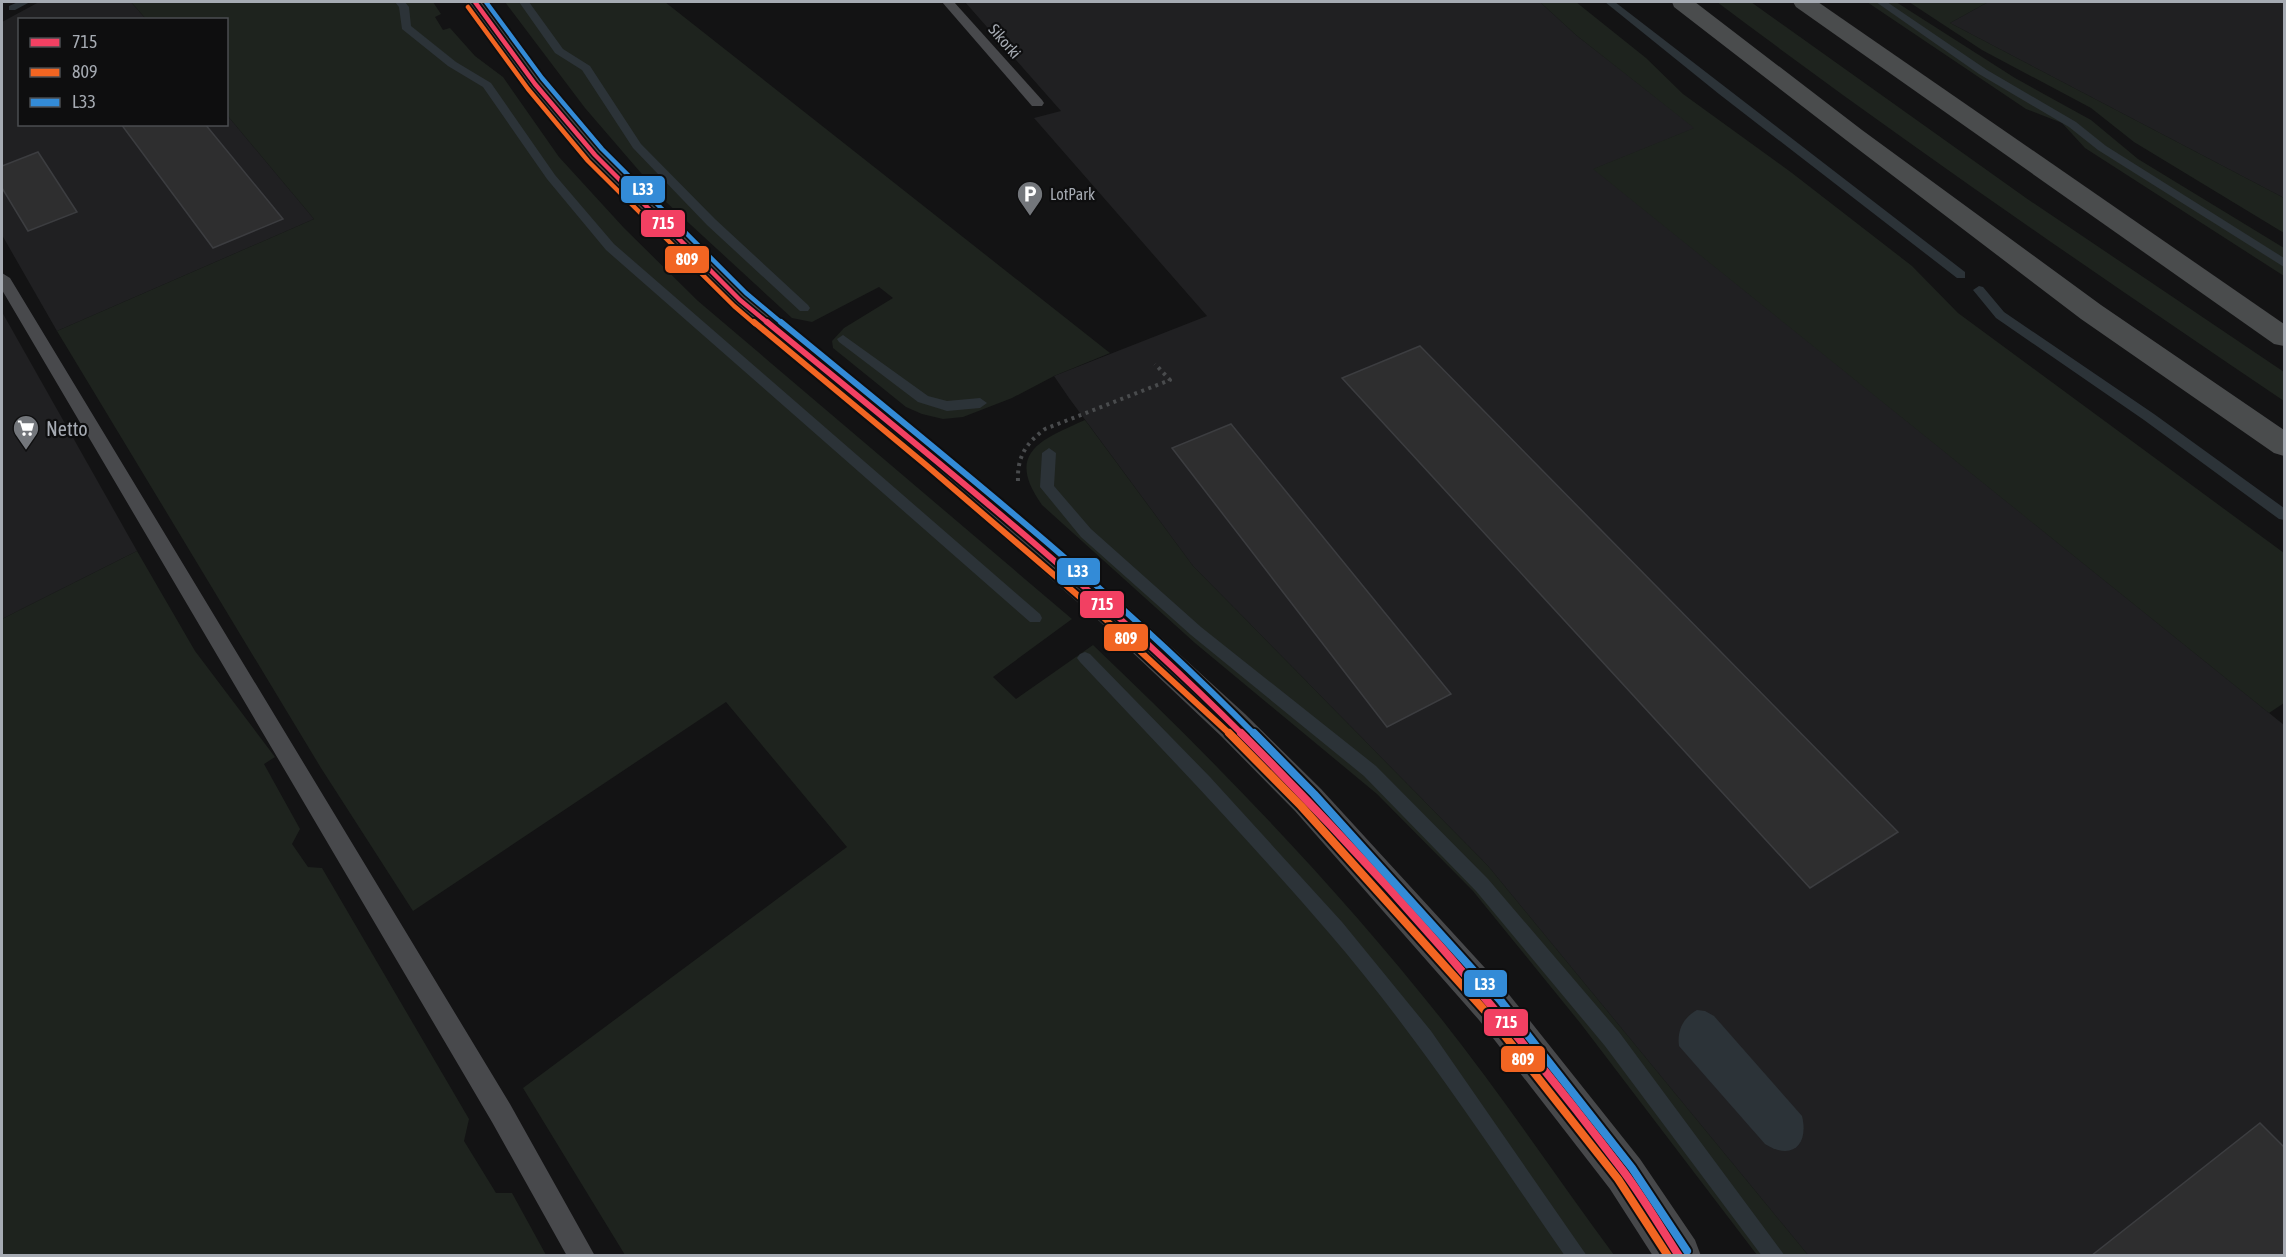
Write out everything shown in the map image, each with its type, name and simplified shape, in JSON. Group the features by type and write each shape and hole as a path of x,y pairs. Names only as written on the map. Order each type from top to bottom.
{"highway":[{"path":"1682,2 1854,135 2091,312 2284,445"},
{"path":"1804,2 2284,337"}],"street":[{"path":"475,2 536,84 595,155 740,300 932,458 1108,610 1233,725 1308,800 1493,1006 1625,1174 1680,1256"}],"lane":[{"name":"Sikorki","path":"948,2 1037,103"},
{"path":"2,278 501,1113 582,1256"}],"path":[{"path":"1019,486 1017,469 1019,456 1030,439 1045,429 1170,380 1155,364"}],"shaded area":[{"path":"39,2 131,2 145,18 18,18 18,126 228,126 228,116 314,219 57,331 2,235 2,22"},
{"path":"131,2 433,2 441,14 435,17 443,30 450,28 475,56 503,77 559,157 624,228 698,301 1072,619 993,677 1016,699 1093,645 1230,780 1361,922 1443,1021 1614,1255 625,1255 523,1088 847,847 726,702 413,911 321,768 57,331 314,219 228,116 228,18 145,18"},
{"path":"505,2 665,2 1110,353 1054,376 1012,398 963,417 943,419 906,407 833,348 832,341 844,328 893,298 879,287 812,322 792,318 666,202 585,108"},
{"path":"965,2 1540,2 1576,35 1695,128 1594,169 2284,725 2284,1255 1808,1255 1488,866 1193,566 1054,376 1207,316 1034,118 1061,111"},
{"path":"1540,2 1576,2 1646,58 1683,94 1792,173 1912,266 1958,313 2284,553 2284,703 2269,713 1593,169 1694,128 1576,35"},
{"path":"1717,2 1751,2 2026,198 2284,372 2284,401 1998,205"},
{"path":"1867,2 1896,2 2015,78 2091,120 2138,159 2284,248 2284,276 2085,148 2062,123 2026,109"},
{"path":"1909,2 1988,2 1950,23 2284,198 2284,233 2134,142 2091,108 1982,50"},
{"path":"1988,2 2284,2 2284,198 1950,23"},
{"path":"2,312 137,551 2,619"},
{"path":"1085,420 1193,566 1488,866 1808,1255 1757,1255 1581,1024 1473,891 1377,794 1195,643 1042,505 1031,487 1027,473 1027,461 1042,442"},
{"path":"137,551 195,651 275,757 264,764 300,829 292,844 308,867 322,868 469,1119 464,1141 496,1193 512,1193 546,1255 2,1255 2,619"},
{"path":"1697,1010 1714,1016 1802,1116 1803,1135 1796,1147 1783,1151 1765,1144 1679,1046 1682,1025"}],"building":[{"path":"122,126 207,126 283,219 213,248"},
{"path":"38,152 77,212 28,231 2,188 2,166"},
{"path":"1420,346 1898,832 1810,888 1342,378"},
{"path":"1231,424 1451,694 1387,727 1172,448"},
{"path":"2260,1123 2284,1147 2284,1256 2091,1256"}],"waterway":[{"path":"12,8 25,2"},
{"path":"400,2 404,7 406,27 452,64 487,85 551,177 610,247 1035,618"},
{"path":"524,2 559,51 586,68 637,146 711,222 804,308"},
{"path":"1610,2 1961,275"},
{"path":"1881,2 1983,72 2072,125 2102,148 2284,263"},
{"path":"1979,290 2000,315 2149,417 2284,515"},
{"path":"843,339 923,399 947,406 980,403"},
{"path":"1049,453 1047,487 1086,533 1196,631 1370,771 1482,885 1612,1039 1775,1256"},
{"path":"1085,658 1204,782 1336,928 1424,1038 1577,1256"}],"transit line":[{"name":"715","path":"475,2 535,84 595,155 740,300 932,458 1109,610 1233,725 1308,800 1493,1006 1625,1174 1679,1256"},
{"name":"L33","path":"486,2 542,78 602,149 746,293 938,451 1115,603 1239,718 1314,794 1500,1000 1632,1168 1687,1251"},
{"name":"809","path":"468,7 528,89 588,161 734,306 926,465 1103,617 1227,731 1301,806 1486,1012 1618,1179 1668,1256"}],"place":[{"name":"LotPark","path":"1030,217"},
{"name":"Netto","path":"26,451"}]}
